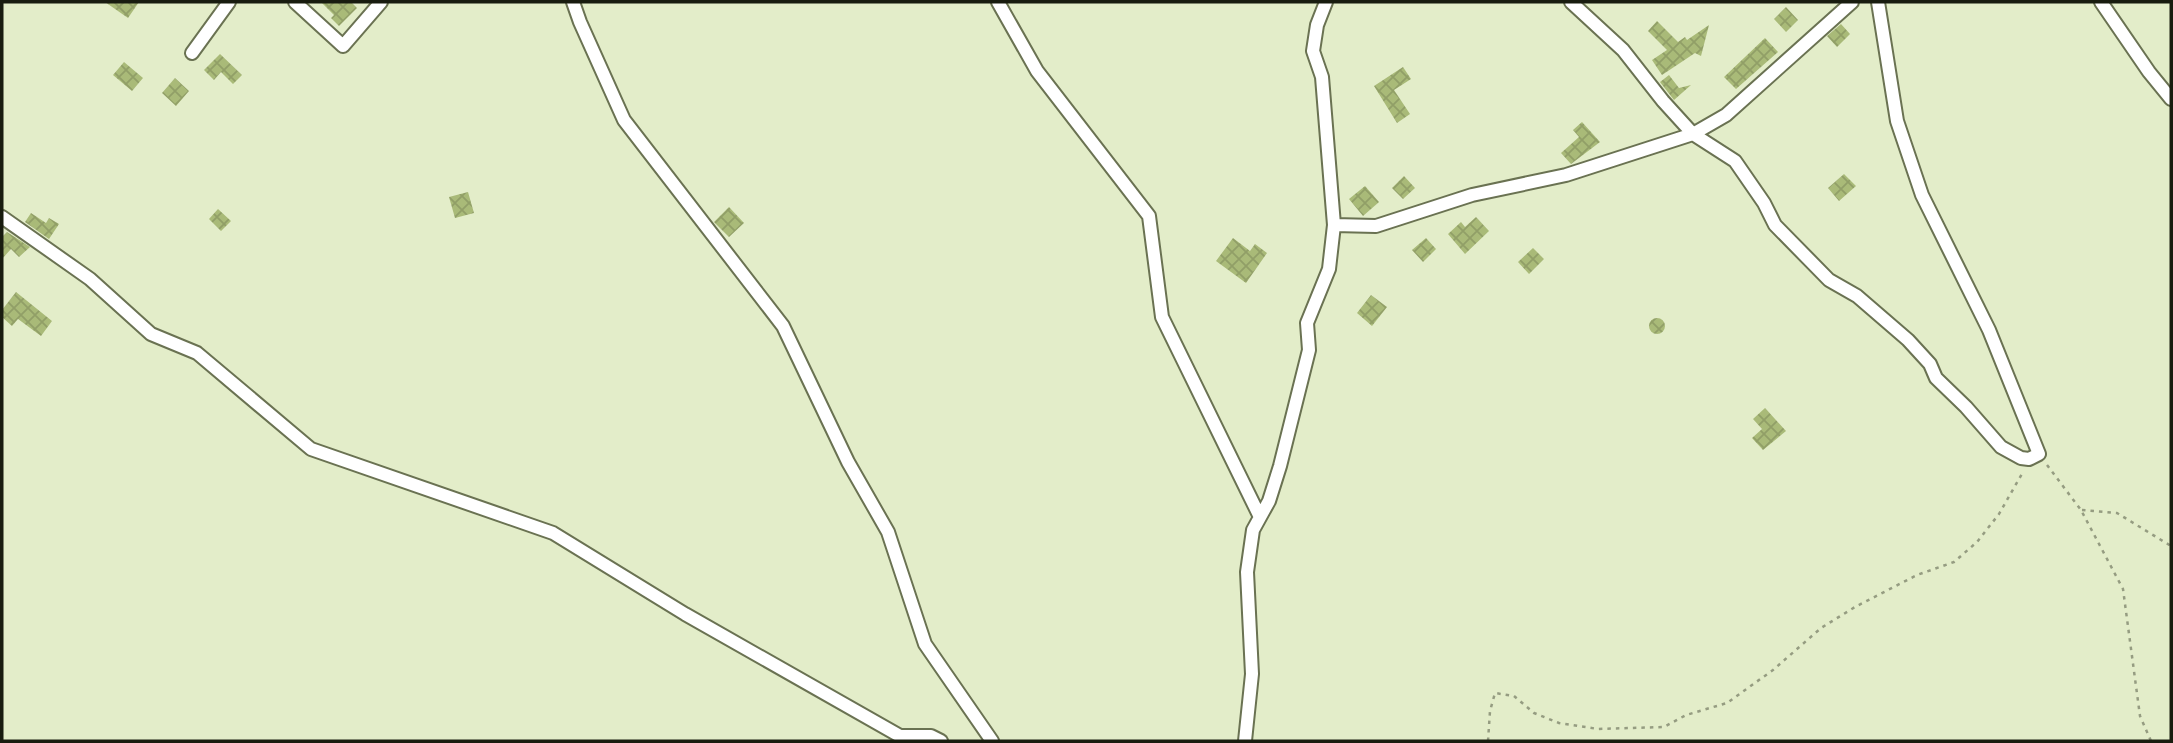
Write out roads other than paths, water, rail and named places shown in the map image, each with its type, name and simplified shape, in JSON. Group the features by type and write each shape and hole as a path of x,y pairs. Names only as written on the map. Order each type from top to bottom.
{"street":[{"path":"192,53 229,2"},
{"path":"295,2 343,46 381,2"},
{"path":"573,2 624,120 783,326 848,462 888,532 925,644 992,741"},
{"path":"998,2 1037,71 1149,216 1162,317 1261,517"},
{"path":"1245,741 1252,674 1247,572 1253,530 1269,501 1291,425 1309,350 1307,323 1329,269 1334,225 1322,77 1313,51 1317,25 1326,2"},
{"path":"1572,2 1623,50 1693,134 1735,161 1764,203 1775,225 1829,280 1857,296 1908,340 1930,364 1936,378 2001,447 2021,458 2034,457 1989,330 1922,195 1897,121 1878,2"},
{"path":"1334,225 1376,226 1472,195 1566,175 1693,134 1726,115 1852,2"},
{"path":"2101,2 2148,72 2171,99"},
{"path":"2,217 90,279 151,334 197,353 311,450 553,533 685,614 900,736 932,736 942,741"}]}
